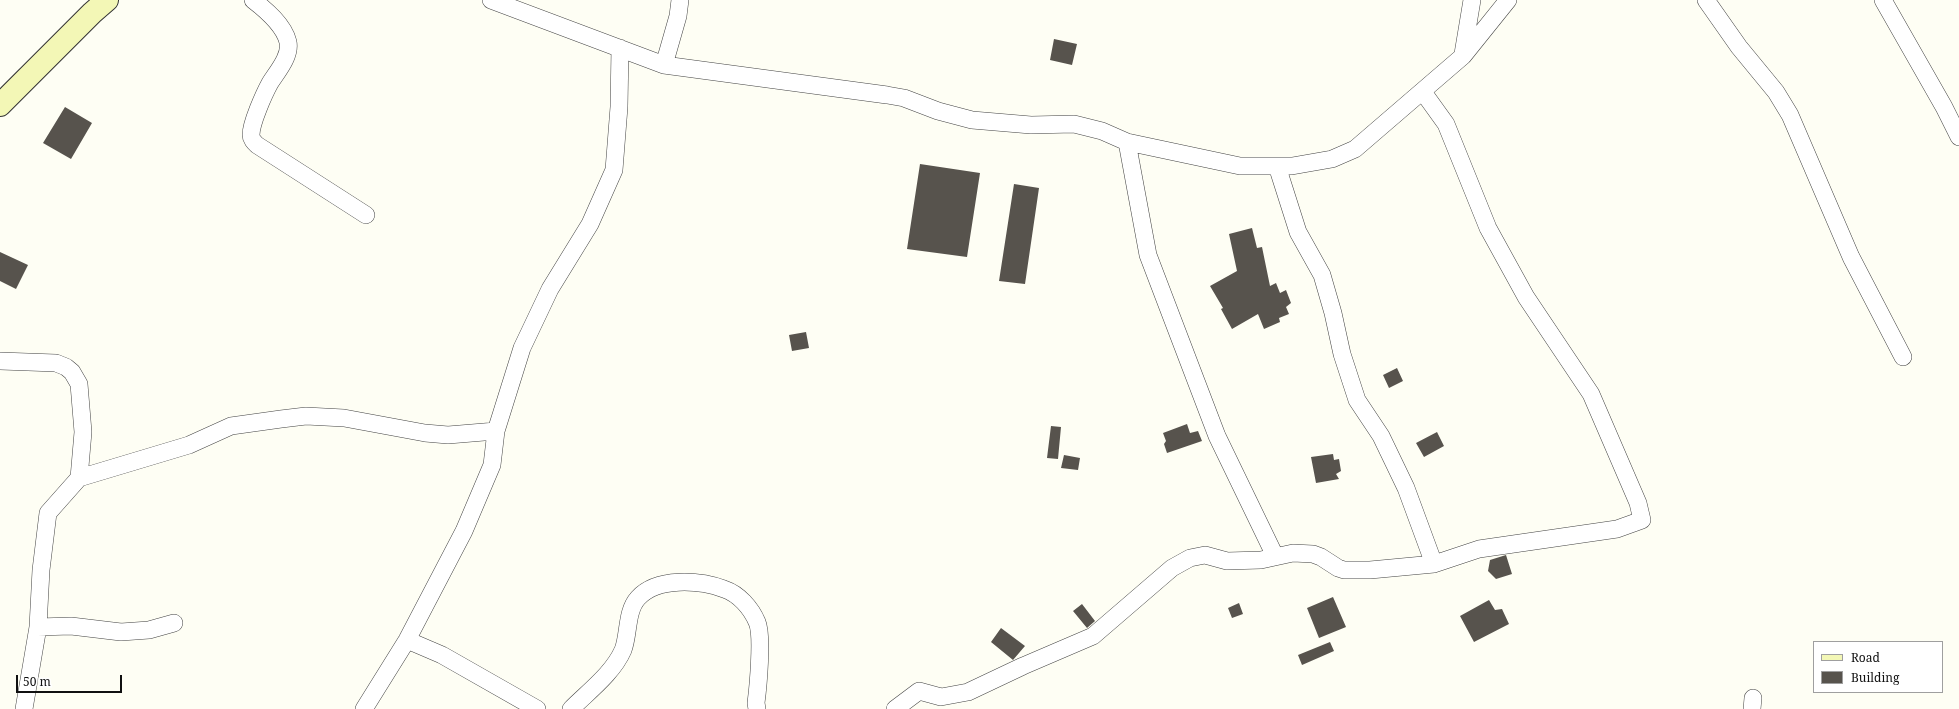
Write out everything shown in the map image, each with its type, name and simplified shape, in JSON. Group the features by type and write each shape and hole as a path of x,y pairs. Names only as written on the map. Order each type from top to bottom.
{"main road":[{"path":"0,105 107,0"}],"street":[{"path":"253,0 285,32 288,43 287,52 281,67 270,84 260,105 251,134 252,139 256,145 366,215"},
{"path":"491,0 664,65 904,98 938,111 972,120 1031,125 1074,124 1102,131 1127,142 1240,166 1292,166 1332,159 1355,149 1463,56 1508,0"},
{"path":"664,65 678,16 680,0"},
{"path":"1463,56 1472,0"},
{"path":"1706,0 1739,48 1776,92 1790,115 1850,257 1903,357"},
{"path":"1883,0 1944,107 1959,137"},
{"path":"364,709 407,640 464,531 492,466 496,431 522,348 550,289 590,224 614,170 619,107 620,48"},
{"path":"895,709 919,691 941,697 968,692 1023,666 1093,636 1172,568 1190,558 1205,555 1227,561 1261,560 1292,553 1313,554 1344,570 1370,570 1434,564 1479,549 1617,529 1642,520 1638,503 1591,394 1526,297 1488,228 1446,124 1423,92"},
{"path":"1127,142 1148,255 1217,436 1275,556"},
{"path":"1277,166 1298,232 1322,275 1333,313 1342,354 1357,400 1381,436 1406,488 1434,564"},
{"path":"0,361 56,363 66,367 72,372 79,384 83,432 79,478"},
{"path":"24,709 38,627 41,570 48,513 79,478 189,445 231,426 306,416 344,418 425,433 448,435 496,431"},
{"path":"571,709 612,668 623,650 631,613 637,598 648,590 667,583 691,582 724,589 738,597 750,608 758,624 760,666 756,703 757,709"},
{"path":"38,627 71,626 121,632 149,630 174,623"},
{"path":"407,640 442,655 537,709"}],"building":[{"path":"1054,39 1077,44 1072,65 1050,60"},
{"path":"65,107 92,123 71,159 43,143"},
{"path":"920,164 980,173 967,257 907,249"},
{"path":"1014,184 1039,188 1025,284 999,281"},
{"path":"1252,228 1257,248 1262,247 1270,286 1276,283 1280,293 1286,290 1291,303 1286,307 1289,314 1279,318 1280,322 1264,329 1258,314 1232,329 1221,309 1223,308 1210,286 1237,271 1229,234"},
{"path":"0,252 28,265 16,289 0,281"},
{"path":"806,332 809,348 792,351 789,335"},
{"path":"1397,368 1403,381 1389,388 1383,375"},
{"path":"1187,424 1190,433 1198,431 1202,441 1167,453 1164,444 1166,441 1163,433"},
{"path":"1051,426 1061,427 1058,459 1047,458"},
{"path":"1437,432 1444,446 1424,457 1416,443"},
{"path":"1333,454 1334,460 1339,459 1341,471 1336,474 1339,479 1316,483 1311,457"},
{"path":"1064,455 1080,458 1078,470 1061,468"},
{"path":"1506,555 1512,574 1496,579 1488,571 1490,560"},
{"path":"1333,597 1346,627 1319,638 1307,608"},
{"path":"1489,600 1495,610 1502,609 1509,624 1474,642 1460,616"},
{"path":"1239,603 1243,614 1232,618 1228,608"},
{"path":"1082,604 1095,621 1087,628 1073,611"},
{"path":"1001,628 1025,646 1013,660 991,642"},
{"path":"1330,642 1334,651 1302,665 1298,655"}]}
